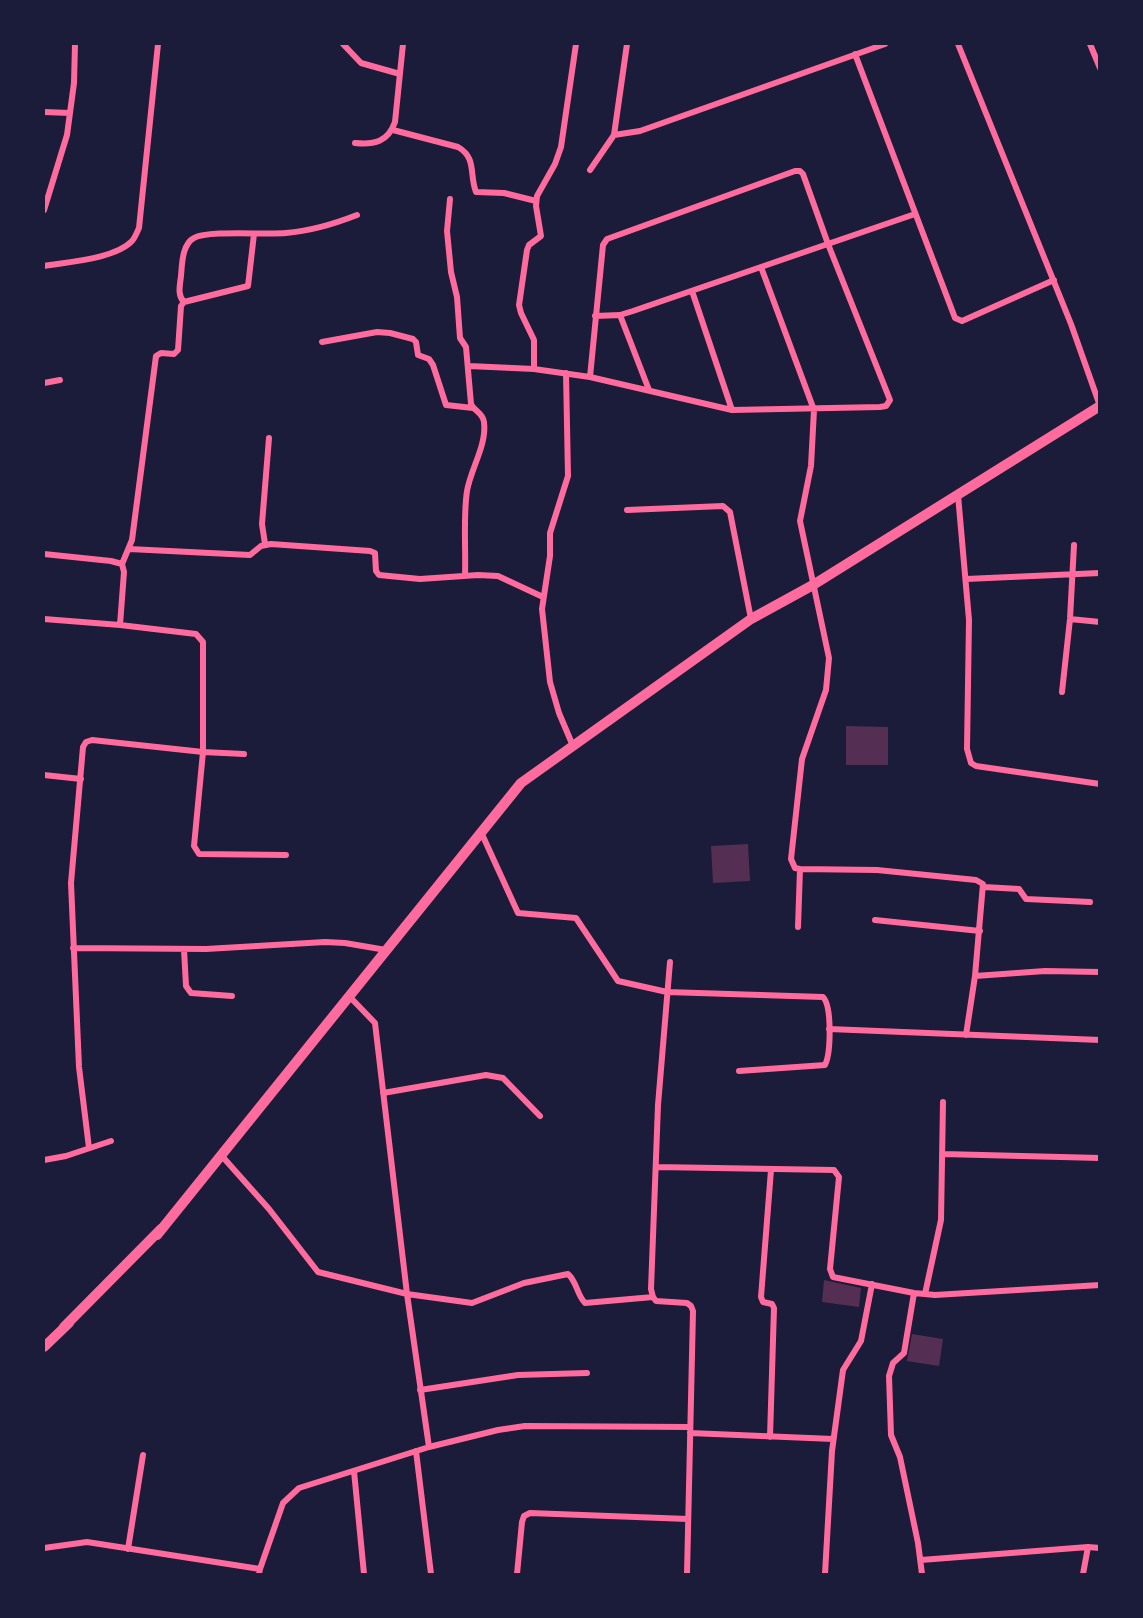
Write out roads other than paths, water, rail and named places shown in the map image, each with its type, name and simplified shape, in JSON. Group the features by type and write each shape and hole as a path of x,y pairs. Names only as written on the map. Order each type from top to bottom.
{"street":[{"path":"44,210 64,147 70,113 75,44"},
{"path":"44,266 98,256 121,249 132,241 139,228 158,44"},
{"path":"343,44 361,63 400,74"},
{"path":"355,143 378,142 393,130 403,44"},
{"path":"534,369 534,340 519,306 527,250 529,245 541,236 536,201 557,160 561,147 576,44"},
{"path":"590,170 614,135 627,44"},
{"path":"614,135 640,131 885,44"},
{"path":"44,1347 161,1229 521,783 751,619 813,585 1100,406 1054,280 958,44"},
{"path":"1090,44 1100,68"},
{"path":"855,54 955,318 962,321 1054,280"},
{"path":"44,112 70,113"},
{"path":"393,130 466,151 470,156 476,192 504,194 536,201"},
{"path":"469,366 534,369 590,377 732,410 880,407 886,406 890,400 800,171 607,239 603,245 590,377"},
{"path":"450,199 447,231 451,272 457,297 459,338 466,345 473,408"},
{"path":"184,302 179,292 184,256 189,241 197,237 288,233 323,227 357,214"},
{"path":"596,316 620,315 915,214"},
{"path":"120,625 124,572 122,564 132,540 156,356 161,353 174,354 178,350 181,306 184,302 250,284 254,234"},
{"path":"761,267 814,410 811,466 800,521 828,646 829,669 826,690 800,770 791,859 795,868 800,869 877,870 976,880 983,884 980,932 966,1035"},
{"path":"692,291 732,410"},
{"path":"620,315 649,390"},
{"path":"322,342 377,333 390,333 412,339 416,342 418,355 429,360 433,365 446,405 473,408 482,415 484,429 467,492 465,576"},
{"path":"566,373 568,476 550,532 550,556 543,597 550,682 559,713 573,746"},
{"path":"44,383 60,380"},
{"path":"265,544 262,524 269,438"},
{"path":"958,494 970,634 967,749 971,763 1008,772 1100,784"},
{"path":"627,510 727,507 730,512 751,619"},
{"path":"129,549 250,555 265,544 373,551 375,571 379,575 420,579 498,576 543,597"},
{"path":"1062,692 1070,620 1074,545"},
{"path":"44,554 122,564"},
{"path":"966,579 1100,573"},
{"path":"44,619 196,634 201,638 203,642 203,752 194,846 199,854 286,855"},
{"path":"1070,620 1100,622"},
{"path":"89,1148 79,1067 71,883 83,747 86,742 92,740 244,754"},
{"path":"44,776 81,779"},
{"path":"481,832 518,913 576,918 618,981 667,992 823,997 828,1004 829,1029 828,1058 825,1065 739,1071"},
{"path":"798,927 800,869"},
{"path":"984,887 1019,889 1026,898 1090,902"},
{"path":"875,920 980,932"},
{"path":"73,948 184,949 325,942 386,950"},
{"path":"184,949 186,986 191,993 232,996"},
{"path":"653,1297 658,1105 670,962"},
{"path":"975,976 1045,970 1100,972"},
{"path":"349,996 375,1023 407,1294 429,1447"},
{"path":"829,1029 1100,1040"},
{"path":"383,1093 486,1075 496,1076 502,1078 540,1116"},
{"path":"925,1294 941,1220 943,1102"},
{"path":"44,1160 66,1156 111,1141"},
{"path":"943,1154 1100,1158"},
{"path":"221,1155 269,1209 318,1272 407,1294 472,1303 524,1283 568,1274 573,1278 585,1303 653,1297 656,1300 687,1303 691,1306 693,1311 687,1575"},
{"path":"656,1167 834,1170 839,1178 831,1274 833,1277 925,1294 1100,1285"},
{"path":"770,1437 774,1308 772,1304 763,1302 761,1297 771,1170"},
{"path":"825,1575 833,1439 843,1370 861,1341 872,1284"},
{"path":"914,1293 904,1353 893,1363 889,1376 891,1435 900,1458 922,1575"},
{"path":"420,1390 518,1375 586,1373"},
{"path":"44,1548 87,1542 260,1572 282,1503 298,1488 429,1447 519,1427 690,1430 770,1437 833,1439"},
{"path":"416,1451 431,1575"},
{"path":"128,1549 143,1455"},
{"path":"354,1471 364,1575"},
{"path":"517,1575 522,1522 524,1516 530,1513 688,1519"},
{"path":"921,1560 1088,1547 1100,1548"},
{"path":"1083,1575 1088,1547"}]}
